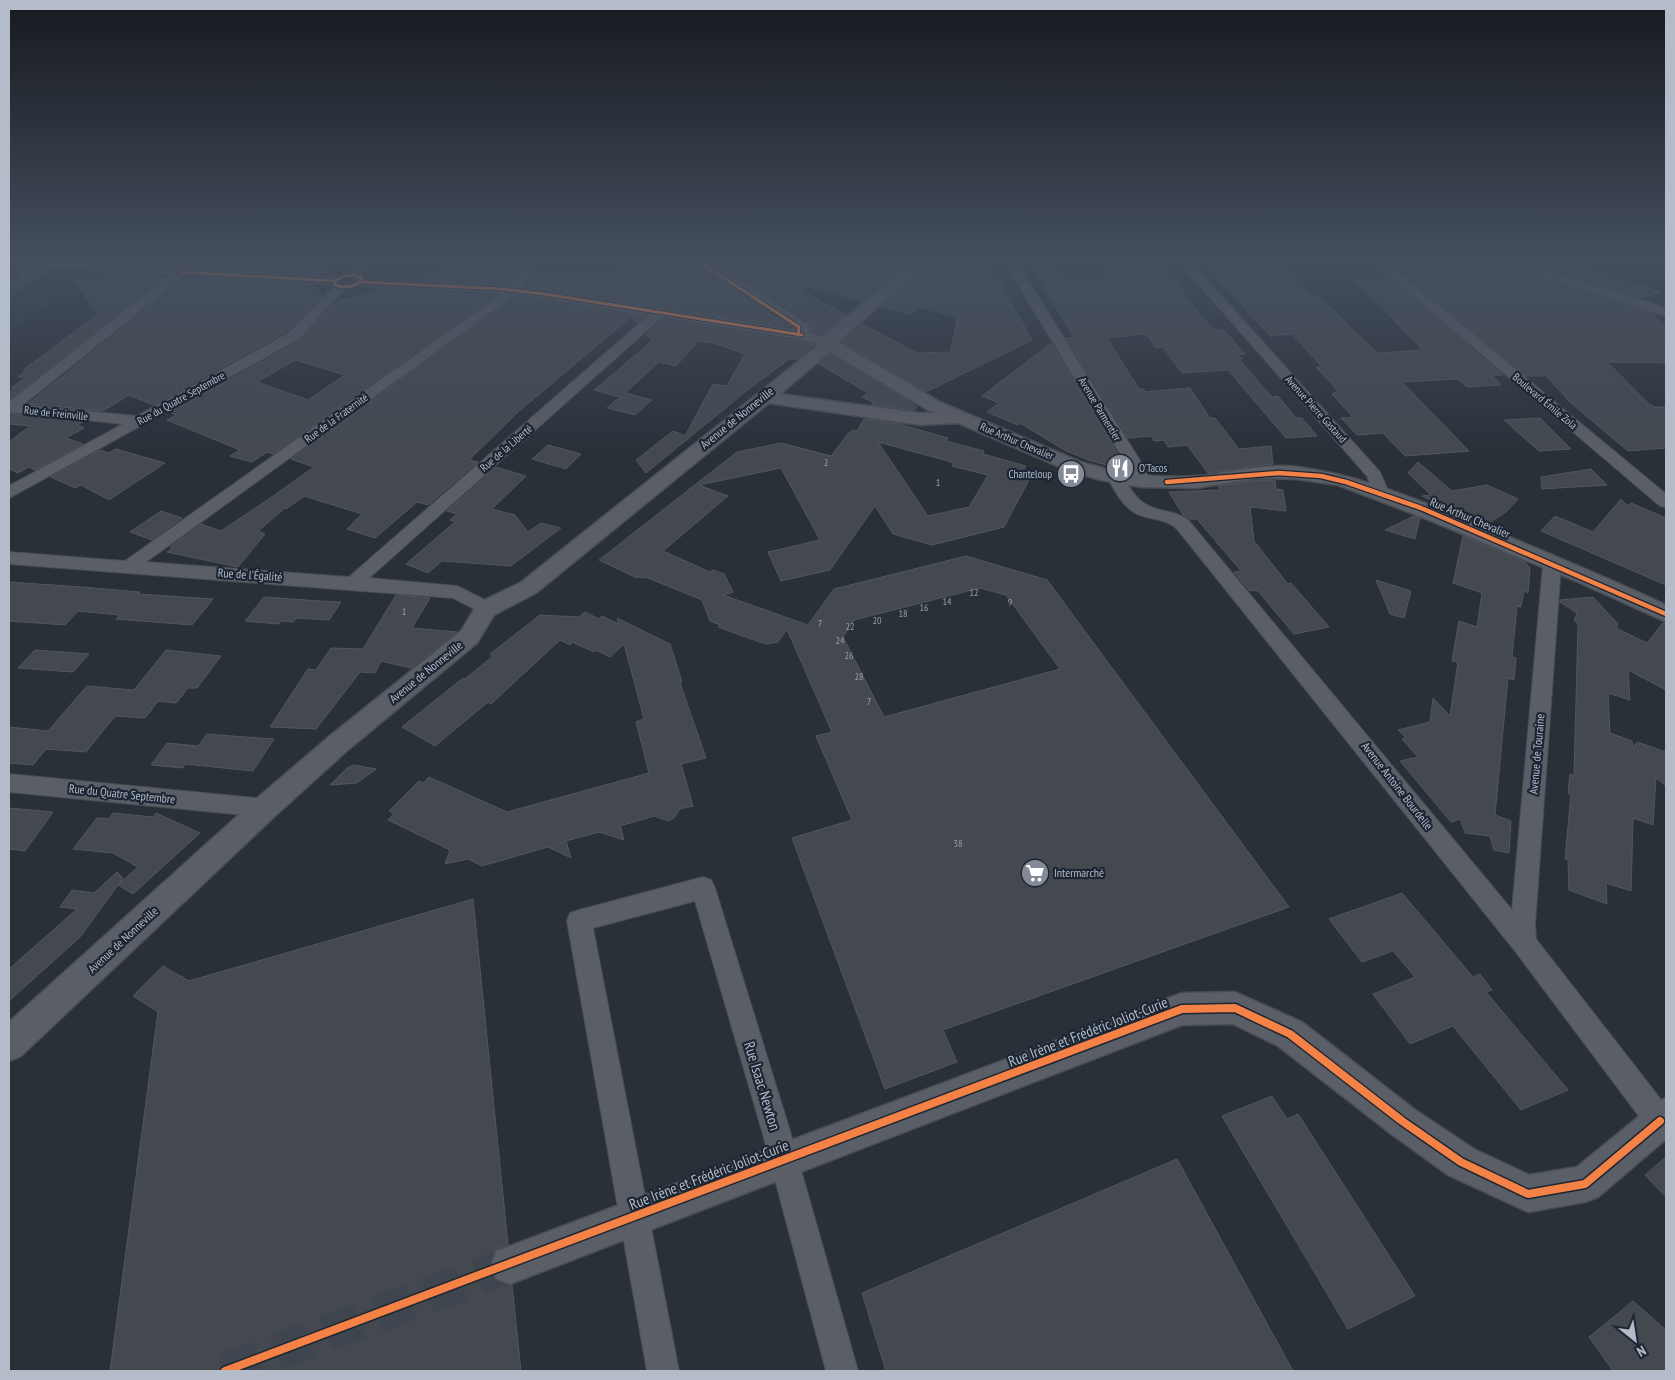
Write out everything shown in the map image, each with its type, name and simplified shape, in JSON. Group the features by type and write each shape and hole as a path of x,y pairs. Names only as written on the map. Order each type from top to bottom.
{"street":[{"name":"Rue de Freinville","path":"10,409 114,325"},
{"name":"Rue du Quatre Septembre","path":"9,493 294,336 303,325"},
{"name":"Rue de la Fraternité","path":"129,566 465,325"},
{"name":"Rue de la Liberté","path":"352,582 645,325"},
{"name":"Rue Arthur Chevalier","path":"740,325 802,335 827,343 919,398 1074,466 1141,482 1183,482 1257,472 1296,473 1342,480 1381,493 1552,565 1612,588 1666,614"},
{"path":"800,325 804,328 802,335"},
{"name":"Avenue de Nonneville","path":"9,1044 265,808 340,742 469,637 486,609 528,588 821,352 827,343 848,325"},
{"name":"Avenue Parmentier","path":"1049,325 1138,472 1141,482"},
{"name":"Avenue Pierre Gastaud","path":"1241,325 1374,475 1381,493"},
{"name":"Boulevard Émile Zola","path":"1455,325 1666,502"},
{"path":"763,398 920,419 942,420 960,417"},
{"name":"Rue de Freinville","path":"10,409 140,421"},
{"name":"Avenue Antoine Bourdelle","path":"1115,477 1126,496 1143,510 1173,515 1183,525 1524,943 1663,1118"},
{"name":"Rue de l'Égalité","path":"9,558 352,582 457,592 486,609"},
{"name":"Avenue de Touraine","path":"1524,943 1523,925 1552,565"},
{"name":"Rue du Quatre Septembre","path":"9,783 265,808"},
{"name":"Rue Isaac Newton","path":"635,1216 579,921 703,888 784,1160 842,1371"},
{"name":"Rue Irène et Frédéric Joliot-Curie","path":"510,1265 635,1216 1118,1035 1182,1009 1235,1008 1290,1034 1402,1121 1461,1162 1528,1194 1585,1184 1663,1118"},
{"path":"635,1216 663,1371"}],"green space":[{"path":"9,325 19,325 9,333"}],"building":[{"path":"83,325 103,325 9,400 9,393 15,388 11,388 25,378 18,377 27,370 23,370"},
{"path":"125,325 293,325 288,331 153,405 129,395 103,411 28,404"},
{"path":"314,325 454,325 273,454 267,452 252,462 230,456 240,450 167,420 176,415 170,412 300,341","holes":["295,360 345,375 308,400 257,382"]},
{"path":"475,325 621,325 518,412 469,460 478,462 428,505 417,502 375,538 347,529 362,514 304,496 285,508 258,531 265,534 238,567 167,552 173,548 170,547 201,524 221,531 314,467 291,459"},
{"path":"656,325 703,325 815,345 797,360 791,358 750,388 646,473 636,460 673,431 685,436 713,384 727,386 745,354 717,344 698,341 676,366 659,362 625,393 652,400 635,415 607,408 620,397 594,390 652,341 646,334"},
{"path":"810,325 834,325 823,335 811,332"},
{"path":"860,325 865,325 917,353 950,352 956,325 1024,325 1032,340 926,392 841,342"},
{"path":"1067,325 1210,325 1214,330 1224,330 1245,354 1238,355 1242,359 1239,359 1272,397 1278,396 1296,418 1302,418 1317,436 1286,438 1228,370 1182,373 1163,347 1156,348 1146,334 1107,338 1139,389 1144,389 1145,392 1190,388 1210,418 1215,418 1239,449 1271,446 1273,464 1208,473 1187,445 1168,447 1164,440 1154,441 1151,436 1128,438 1066,338 1074,337"},
{"path":"1260,325 1349,325 1377,353 1423,350 1399,325 1445,325 1503,375 1492,375 1501,385 1467,387 1458,379 1402,382 1469,451 1405,456 1383,433 1357,435 1341,418 1353,417 1332,394 1338,391 1316,367 1322,367 1292,334 1270,336"},
{"path":"1465,325 1664,325 1666,327 1666,363 1607,362 1649,404 1655,407 1666,407 1666,448 1628,451 1572,404 1546,376 1526,376"},
{"path":"1051,343 1126,470 1091,461 1066,451 1020,423 1018,425 987,412 999,403 982,396"},
{"path":"830,354 917,407 914,410 872,405 873,402 862,397 868,393 819,364"},
{"path":"9,413 83,422 77,425 84,428 66,438 83,444 35,470 29,467 18,473 9,469 9,442 30,426 9,424"},
{"path":"1540,418 1571,449 1539,451 1504,420"},
{"name":"Intermarché","path":"864,419 899,424 948,438 946,441 984,451 983,454 1026,466 1021,474 1031,476 1004,527 932,545 893,534 875,506 830,570 781,581 768,552 820,540 781,468 699,485 728,496 663,551 710,572 713,570 724,574 733,592 723,595 808,625 834,589 966,556 1047,580 1289,907 943,1030 957,1062 885,1089 792,838 852,820 816,736 832,732 787,629 778,642 766,644 718,627 720,625 710,621 702,600 648,578 635,577 599,560 737,452 781,443 831,456 848,434 853,430 857,431","holes":["878,442 948,461 953,463 952,466 988,475 969,507 928,516","980,588 1006,595 1060,669 884,717 843,637 854,620"]},
{"path":"548,445 581,454 566,469 532,459"},
{"path":"116,449 165,463 109,500 81,485 75,488 51,477 100,450 108,453"},
{"path":"1418,462 1452,491 1487,485 1518,499 1506,512 1486,525 1422,496 1431,495 1408,473"},
{"path":"496,467 526,476 492,509 515,515 528,532 541,523 561,528 511,566 442,561 428,573 406,564 455,522 450,520 457,514 447,511"},
{"path":"1591,469 1607,485 1542,489 1541,477"},
{"path":"1257,480 1275,480 1276,489 1283,490 1286,511 1250,507 1254,541 1288,584 1291,583 1329,627 1294,634 1257,590 1250,591 1234,572 1241,571 1197,519 1189,519 1183,515 1169,492 1221,490 1218,486"},
{"path":"1621,499 1628,506 1631,503 1666,518 1666,585 1541,531 1555,516 1593,532"},
{"path":"161,511 182,518 152,540 130,532"},
{"path":"1414,516 1420,518 1415,539 1385,530"},
{"path":"1463,536 1525,562 1530,568 1528,593 1524,591 1521,607 1517,606 1512,657 1516,658 1514,680 1508,678 1495,815 1511,821 1509,853 1494,850 1490,836 1465,833 1460,819 1451,822 1400,761 1418,757 1402,739 1406,738 1398,730 1430,722 1433,698 1450,716 1458,662 1452,661 1459,621 1477,627 1482,593 1453,583"},
{"path":"1376,580 1411,591 1404,618 1390,614"},
{"path":"9,582 213,599 192,625 116,619 120,615 78,611 65,625 9,621"},
{"path":"396,595 430,598 412,628 457,632 411,668 381,661 375,673 360,672 316,729 270,727 308,669 316,670 331,648 363,649"},
{"path":"264,597 341,602 329,620 296,618 293,622 281,621 279,624 245,621"},
{"path":"1593,597 1618,624 1616,628 1647,643 1663,623 1666,624 1666,690 1628,670 1630,700 1608,693 1610,733 1632,741 1633,748 1637,742 1666,752 1666,786 1656,778 1653,825 1633,818 1631,891 1606,883 1607,904 1569,890 1568,860 1565,859 1571,794 1568,793 1570,774 1574,776 1578,623 1574,621 1577,613 1560,602 1560,600"},
{"path":"585,612 599,619 602,616 619,624 617,618 670,644 682,682 680,683 706,758 681,764 693,806 680,809 674,818 668,821 654,816 620,826 624,840 599,832 566,841 571,858 548,847 482,866 468,859 445,864 450,850 388,820 394,814 389,811 419,781 423,783 429,777 507,812 649,773 636,722 644,719 624,644 610,657 596,650 594,652 572,642 570,645 560,640 491,704 488,702 435,746 402,727 463,678 465,679 493,656 490,654 540,615 579,617"},
{"path":"35,650 89,654 73,672 18,668"},
{"path":"166,650 221,656 197,688 188,688 176,703 158,701 145,718 115,716 86,752 46,749 33,765 9,763 9,727 48,731 87,686 134,690"},
{"path":"207,734 274,739 253,771 185,764 183,768 151,765 167,743 198,746"},
{"path":"354,765 376,769 357,783 330,785 347,768"},
{"path":"9,808 53,812 25,851 9,849"},
{"path":"113,813 153,817 156,813 200,833 133,894 118,885 80,937 9,1001 9,969 77,909 60,907 72,890 94,893 117,872 123,878 119,884 138,867 113,853 73,849 97,818 109,819"},
{"path":"1402,893 1473,977 1480,974 1492,990 1486,992 1568,1090 1521,1110 1453,1026 1410,1044 1373,994 1415,977 1393,951 1362,962 1329,919"},
{"path":"473,899 508,1245 494,1250 489,1266 495,1281 512,1285 521,1371 110,1371 158,1012 133,996 163,966 189,981"},
{"path":"1272,1096 1287,1119 1298,1114 1415,1296 1348,1329 1222,1116"},
{"path":"1666,1157 1666,1197 1645,1175"},
{"path":"1177,1159 1293,1371 886,1371 862,1293"},
{"path":"1633,1301 1666,1330 1666,1371 1613,1371 1589,1337"}],"tunnel":[{"path":"225,1371 510,1265"}],"cycle path":[{"path":"742,325 802,335"},
{"path":"797,325 799,327 798,335"},
{"path":"1167,482 1199,481 1263,473 1295,473 1321,476 1346,482 1371,489 1421,508 1666,614"},
{"path":"225,1371 510,1265 1182,1009 1235,1008 1290,1034 1402,1121 1461,1162 1528,1194 1585,1184 1660,1121"}],"place":[{"name":"O'Tacos","path":"1120,468"},
{"name":"Chanteloup","path":"1071,474"},
{"name":"Intermarché","path":"1035,873"}]}
